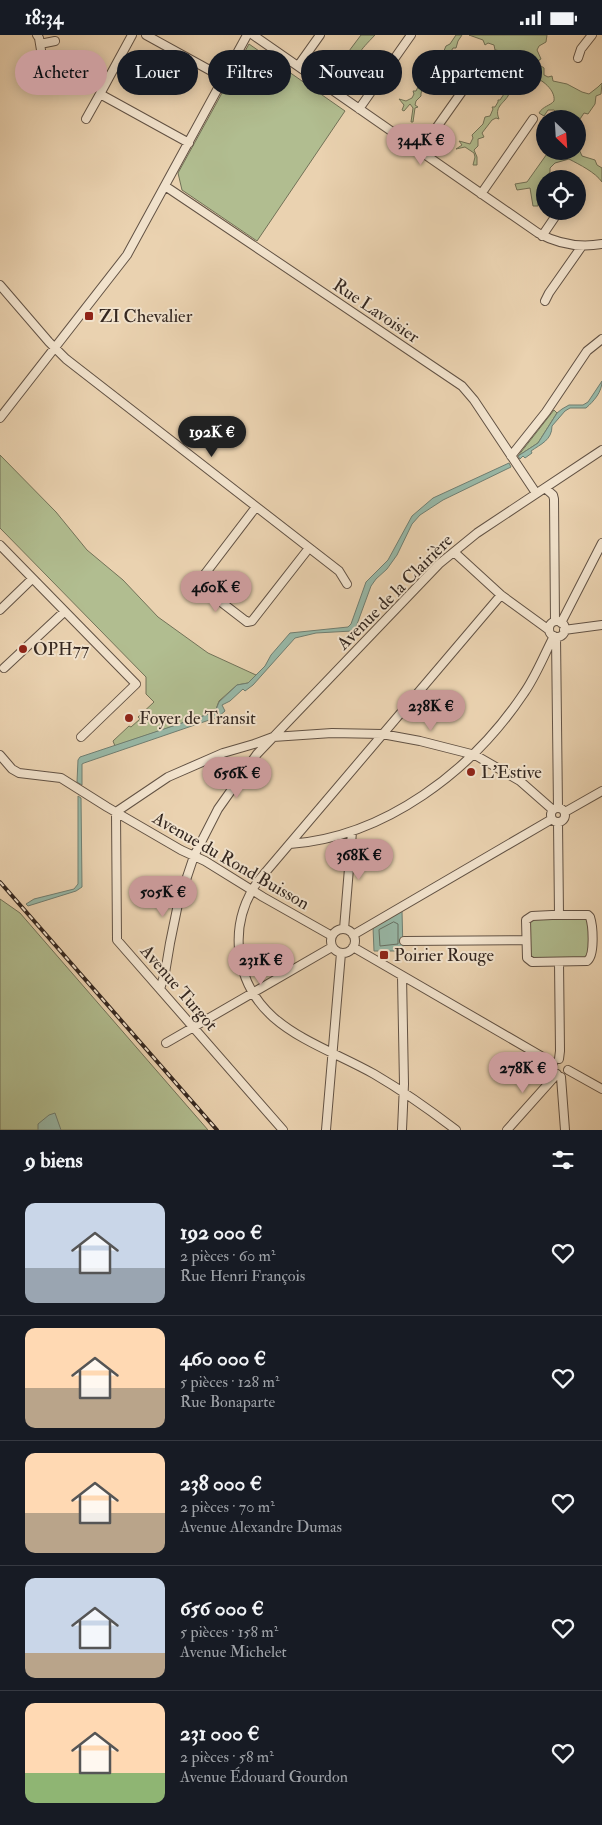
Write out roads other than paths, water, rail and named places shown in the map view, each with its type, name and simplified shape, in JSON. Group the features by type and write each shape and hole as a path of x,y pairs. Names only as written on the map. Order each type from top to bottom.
{"street":[{"path":"37,35 41,50"},
{"path":"107,81 132,35"},
{"path":"146,35 208,69"},
{"path":"239,50 247,35"},
{"path":"253,35 542,236 556,242 582,246 602,244"},
{"path":"298,66 320,35"},
{"path":"359,109 411,35"},
{"path":"578,58 592,35"},
{"path":"40,44 55,41"},
{"path":"86,119 99,95"},
{"path":"102,95 189,143"},
{"path":"0,418 124,260 215,95"},
{"path":"420,151 460,95"},
{"path":"481,194 533,119"},
{"name":"Rue Lavoisier","path":"165,186 462,386 471,395 536,493"},
{"path":"542,236 554,220"},
{"path":"545,301 582,246"},
{"path":"0,285 55,349 339,571 347,584"},
{"path":"511,456 546,412 587,351 602,339"},
{"name":"Avenue de la Clairière","path":"160,989 165,973 178,904 194,856 230,790 257,754 428,576 454,552 536,493 602,450"},
{"path":"454,552 501,595 553,634 561,636 554,499 553,495 545,488"},
{"path":"256,507 198,583 246,622 252,621 309,548"},
{"path":"560,625 602,543"},
{"path":"0,545 136,684 81,737"},
{"path":"0,610 32,579"},
{"path":"456,1130 388,1082 278,1023 264,1010 252,994 243,972 238,943 241,919 252,889 501,595"},
{"path":"4,669 64,611"},
{"path":"558,810 553,634 550,625 602,625"},
{"path":"290,845 309,843 352,831 417,799 443,781 474,755 508,715 525,691 553,634"},
{"path":"116,812 152,787 187,768 222,753 273,737 332,733 382,734 420,741 474,755 520,781 558,810 564,819 555,821 353,935"},
{"name":"Avenue du Rond Buisson","path":"0,755 16,772 61,778 116,812 332,936"},
{"path":"559,915 555,821 551,815 558,810 602,791"},
{"name":"Avenue Turgot","path":"116,812 117,941 283,1130"},
{"path":"344,929 352,831"},
{"path":"559,915 589,916 592,939 592,956 588,960 530,961 526,956 526,920 528,917 559,915"},
{"path":"344,929 353,935 354,947 348,952 341,953 332,947 332,936 337,930 344,929"},
{"path":"592,939 602,938"},
{"path":"404,941 526,940"},
{"path":"166,1043 332,947"},
{"path":"354,947 402,976 556,1061 562,1060 568,1070 602,1089"},
{"path":"326,1130 341,953"},
{"path":"559,962 560,1051 556,1061 566,1128"},
{"path":"402,976 402,1130"},
{"path":"559,1076 566,1077 568,1070"},
{"path":"506,1130 559,1076"}],"water":[{"path":"602,381 599,393 586,408 570,408 565,411 552,426 552,431 548,438 531,451 532,453 520,459 518,456 538,443 557,413 569,405 583,405 588,402"},
{"path":"509,463 511,467 443,500 420,515 412,524 397,555 371,586 356,627 352,631 316,633 295,638 253,685 245,691 243,689 230,701 222,705 225,711 218,717 84,763 82,764 82,785 77,782 78,760 80,757 215,712 219,702 237,685 248,683 265,666 271,655 290,633 348,627 351,624 366,582 388,560 412,516 433,498"},
{"path":"78,796 81,798 82,887 76,891 28,906 26,904 34,899 74,889 78,884"},
{"path":"402,911 403,951 374,951 373,927"},
{"path":"55,1113 61,1130 38,1130 38,1124 49,1115"}],"railway":[{"path":"0,882 217,1130"}],"place":[{"name":"ZI Chevalier","path":"89,316"},
{"name":"OPH77","path":"23,649"},
{"name":"Foyer de Transit","path":"129,718"},
{"name":"L'Estive","path":"471,772"},
{"name":"Poirier Rouge","path":"384,955"}]}
